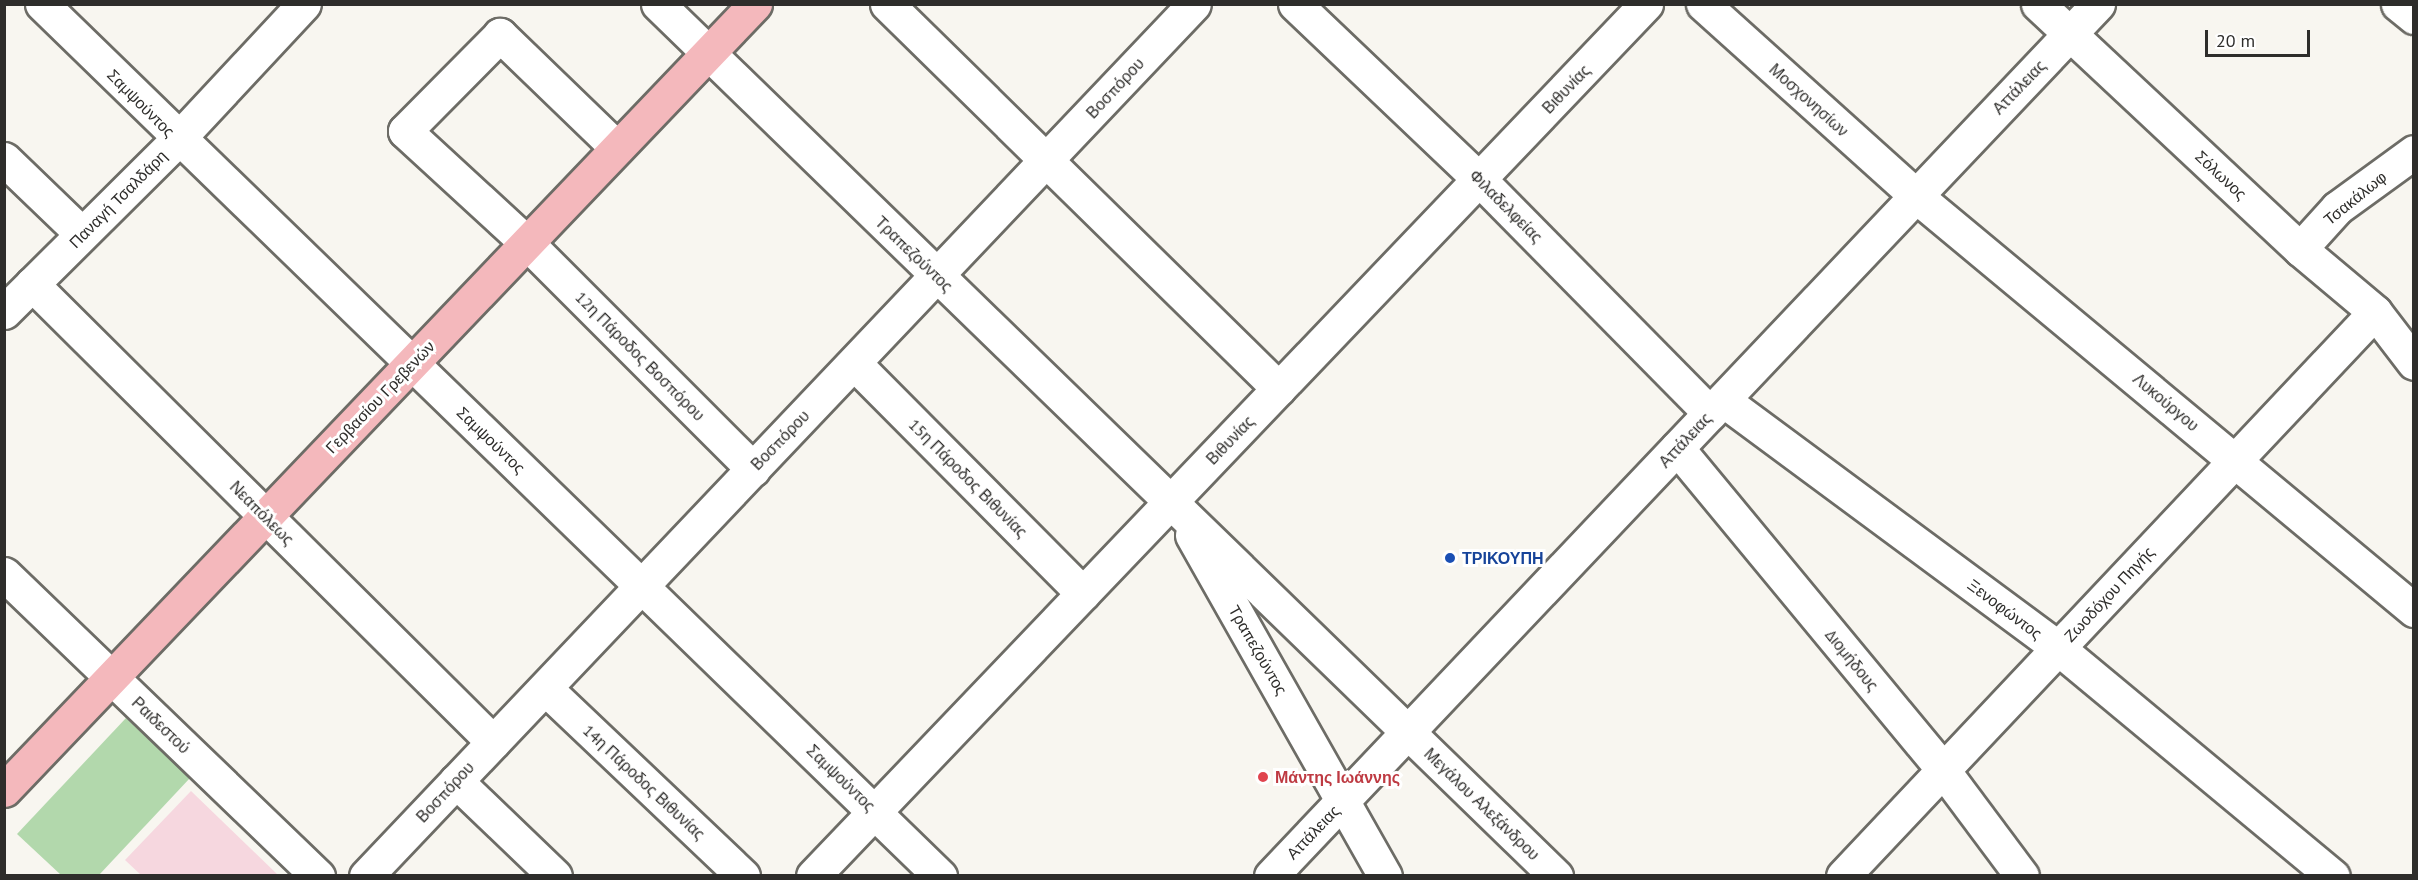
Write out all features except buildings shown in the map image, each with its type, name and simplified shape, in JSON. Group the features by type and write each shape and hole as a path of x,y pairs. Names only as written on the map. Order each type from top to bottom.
{"main road":[{"name":"Γερβασίου Γρεβενών","path":"4,790 755,4"}],"street":[{"name":"Σαμψούντος","path":"42,4 177,140 412,363 940,876"},
{"name":"Παναγή Τσαλδάρη","path":"4,312 177,140 304,4"},
{"name":"Τραπεζούντος","path":"658,4 1408,732"},
{"path":"887,4 1279,389"},
{"name":"Βοσπόρου","path":"366,876 1194,4"},
{"name":"Φιλαδελφείας","path":"1295,4 1717,406"},
{"name":"Βιθυνίας","path":"813,876 1646,4"},
{"name":"Μοσχονησίων","path":"1703,4 1916,196"},
{"name":"Σόλωνος","path":"2038,4 2300,249 2375,312 2414,363"},
{"name":"Αττάλειας","path":"1271,876 2098,4"},
{"path":"2398,4 2414,17"},
{"name":"12η Πάροδος Βοσπόρου","path":"617,148 500,35 405,131 527,243 753,469"},
{"name":"Τσακάλωφ","path":"2300,249 2337,208 2414,152"},
{"path":"4,159 82,234"},
{"name":"Λυκούργου","path":"1916,196 2414,610"},
{"name":"Νεαπόλεως","path":"32,284 493,742"},
{"name":"Ζωοδόχου Πηγής","path":"1843,876 2375,312"},
{"name":"15η Πάροδος Βιθυνίας","path":"854,363 1083,594"},
{"name":"Ξενοφώντος","path":"1717,406 2058,648 2332,876"},
{"name":"Διομήδους","path":"1677,448 1943,770 2022,876"},
{"name":"Τραπεζούντος","path":"1172,501 1344,799 1385,876"},
{"name":"Ραιδεστού","path":"4,574 318,876"},
{"name":"14η Πάροδος Βιθυνίας","path":"545,688 743,876"},
{"name":"Μεγάλου Αλεξάνδρου","path":"1408,732 1556,876"},
{"path":"456,781 555,876"}],"green space":[{"path":"126,718 190,778 99,875 61,875 17,834"}],"place":[{"name":"ΤΡΙΚΟΥΠΗ","path":"1450,558"},
{"name":"Μάντης Ιωάννης","path":"1263,777"}]}
